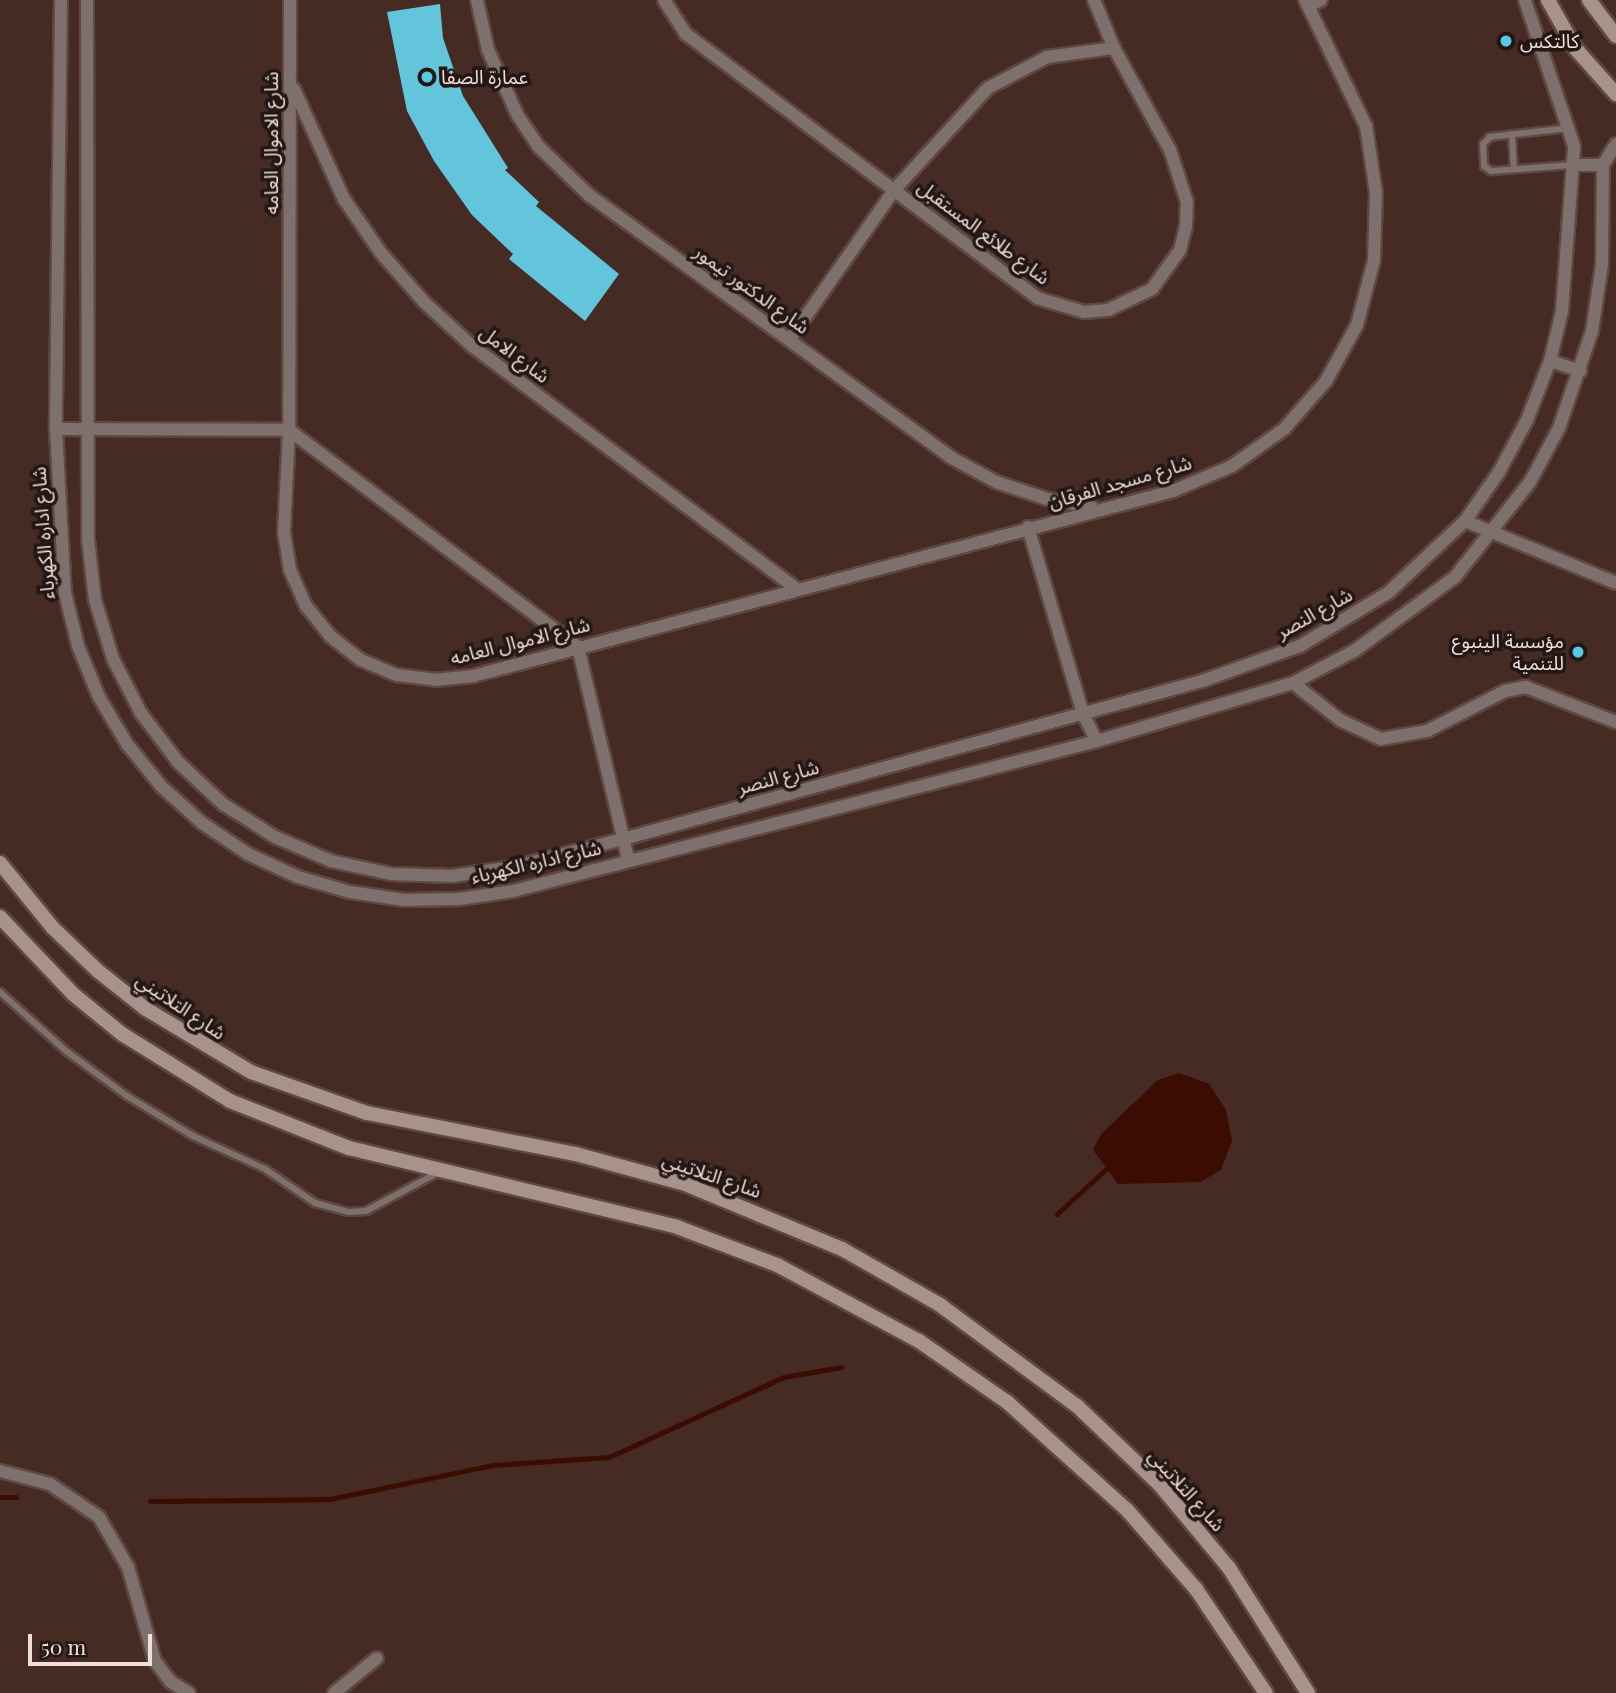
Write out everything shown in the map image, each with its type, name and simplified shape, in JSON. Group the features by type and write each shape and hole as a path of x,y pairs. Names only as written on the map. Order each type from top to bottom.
{"main road":[{"path":"1548,0 1575,48 1616,94"},
{"path":"1589,0 1616,36"},
{"name":"شارع التلاتيني","path":"0,863 53,928 98,971 156,1016 251,1072 367,1113 576,1154 685,1184 842,1249 940,1305 1068,1399 1159,1484 1229,1568 1308,1693"},
{"path":"0,916 73,994 122,1034 186,1077 289,1127 349,1148 625,1212 715,1241 825,1288 919,1341 1007,1402 1127,1510 1196,1589 1266,1693"}],"street":[{"name":"شارع اداره الكهرباء","path":"61,0 56,429 65,593 78,646 99,697 127,744 162,787 202,823 248,854 298,877 350,892 404,900 459,899 513,891 628,859"},
{"name":"شارع اداره الكهرباء","path":"87,0 88,539 95,600 113,659 148,723 178,762 223,804 275,837 320,856 391,873 452,876 513,867 622,839"},
{"name":"شارع الاموال العامه","path":"290,0 289,430 284,532 290,570 306,606 330,636 361,660 397,674 435,680 473,676 1028,527"},
{"name":"شارع الدكتور تيمور","path":"477,0 501,84 538,146 562,172 950,457 996,482 1047,499 1099,508"},
{"name":"شارع طلائع المستقبل","path":"664,0 686,34 1037,298 1060,308 1108,310 1152,289 1180,250 1186,201 1159,126 1114,48 1094,0"},
{"path":"1306,3 1321,0"},
{"name":"شارع النصر","path":"622,839 1252,666 1300,646 1389,592 1465,521 1521,431 1550,361 1567,283 1575,165 1571,128 1525,0"},
{"name":"شارع مسجد الفرقان","path":"1028,527 1173,491 1232,466 1293,419 1326,381 1357,325 1374,260 1376,193 1366,127 1306,3"},
{"path":"790,339 895,189 988,88 1047,57 1114,48"},
{"name":"شارع الامل","path":"291,80 314,141 344,199 381,253 424,302 472,346 796,588"},
{"path":"56,429 289,430 578,647 628,859 1097,741 1293,683 1405,618 1455,578 1494,532 1530,482 1559,428 1592,331 1602,265 1602,165 1616,144"},
{"path":"1575,165 1602,165"},
{"path":"1550,361 1580,371"},
{"path":"1465,521 1616,583"},
{"path":"1028,527 1083,714 1097,741"},
{"path":"1293,683 1340,720 1381,739 1427,731 1505,691 1525,687 1616,722"},
{"path":"0,1471 50,1484 99,1517 128,1567 155,1661 171,1682 189,1693"},
{"path":"334,1693 377,1658"}],"lane":[{"path":"1571,128 1485,140 1484,166 1491,171 1575,165"},
{"path":"1513,134 1514,169"},
{"path":"0,992 65,1051 127,1096 193,1136 265,1169 315,1203 349,1212 366,1211 444,1170"}],"shaded area":[{"path":"1179,1073 1209,1084 1226,1110 1232,1141 1221,1170 1200,1182 1118,1184 1093,1150 1101,1134 1158,1080"}],"building":[{"path":"440,4 443,38 463,96 508,168 505,170 539,202 536,206 619,274 585,321 509,259 513,254 472,215 434,161 407,111 387,12"}],"waterway":[{"path":"1057,1214 1107,1168"},
{"path":"150,1501 330,1499 493,1465 609,1457 784,1377 841,1367"},
{"path":"0,1497 16,1497"}],"place":[{"name":"كالتكس","path":"1506,41"},
{"name":"عمارة الصفا","path":"427,77"},
{"name":"مؤسسة الينبوع للتنمية","path":"1578,652"}]}
